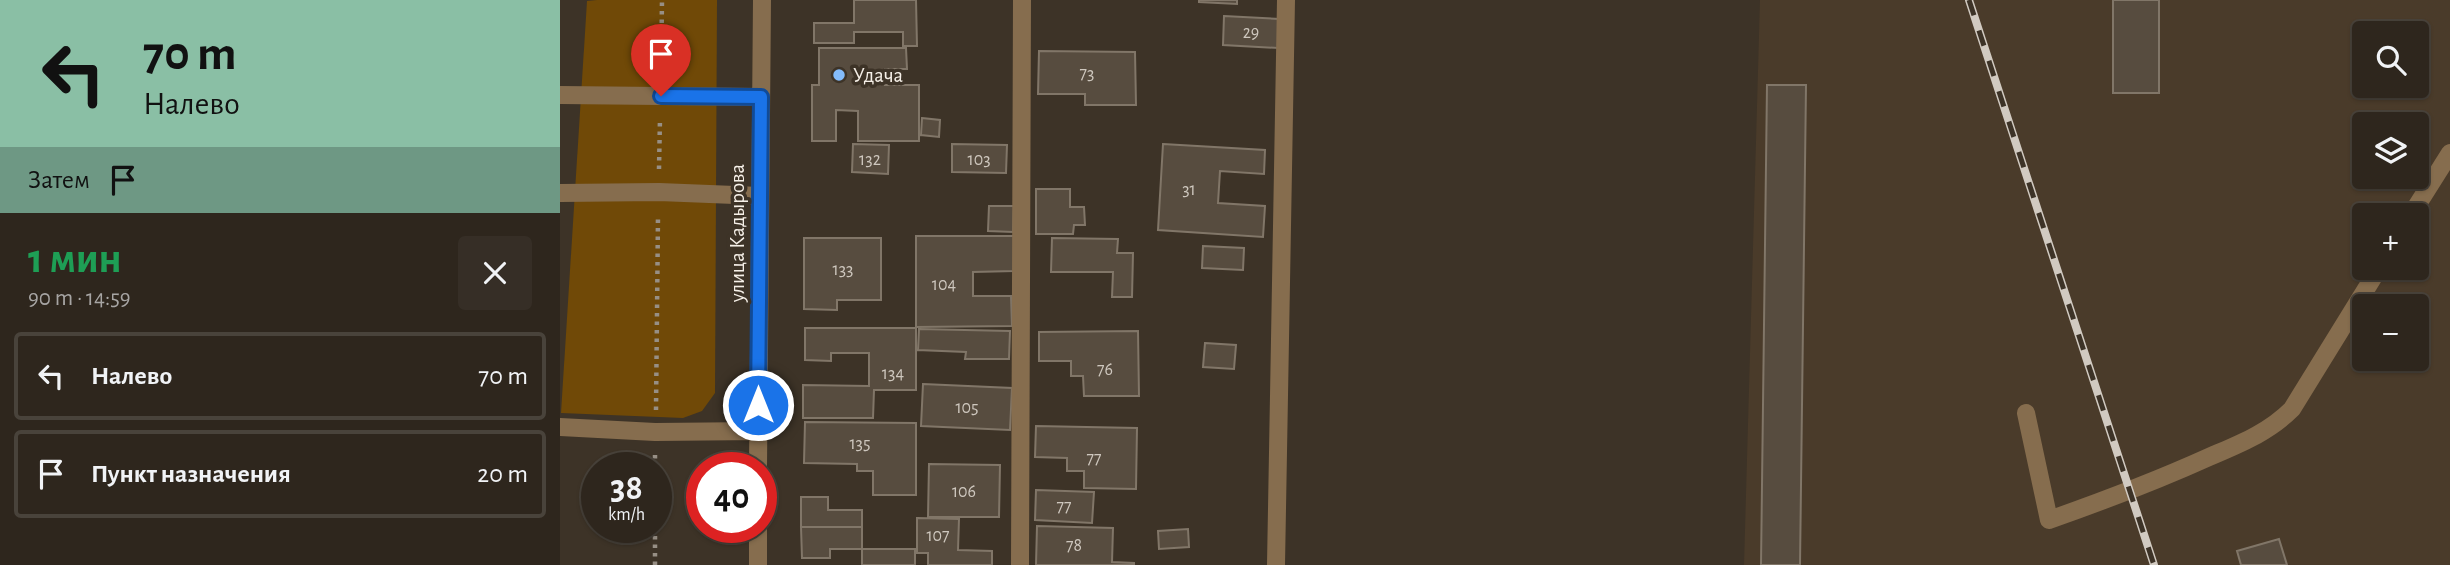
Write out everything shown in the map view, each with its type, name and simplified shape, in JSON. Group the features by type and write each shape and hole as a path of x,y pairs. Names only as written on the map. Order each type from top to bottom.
{"street":[{"name":"улица Кадырова","path":"758,452 762,0"},
{"path":"1020,565 1022,0"},
{"path":"1276,565 1286,0"},
{"path":"560,95 761,97"},
{"path":"2419,203 2450,153"},
{"path":"560,193 659,192 760,196"},
{"path":"2026,413 2049,520 2152,482 2257,436 2278,424 2291,410 2372,280"},
{"path":"560,427 655,432 758,431"},
{"path":"758,543 758,565"}],"path":[{"path":"655,452 662,0"},
{"path":"655,543 655,565"}],"shaded area":[{"path":"717,0 715,393 702,411 683,418 561,413 587,1"},
{"path":"1760,0 2450,0 2450,565 1744,565"}],"building":[{"path":"854,0 916,0 917,46 903,46 903,32 854,32 854,43 814,43 814,23 854,23"},
{"path":"1237,0 1237,4 1199,2"},
{"path":"2113,0 2159,0 2159,93 2113,93"},
{"path":"1224,16 1279,19 1278,48 1223,45"},
{"path":"819,48 906,48 907,69 885,69 885,85 919,85 919,141 858,141 858,111 836,110 836,141 812,141 812,85 819,85"},
{"path":"1039,51 1135,52 1136,105 1085,105 1085,94 1038,94"},
{"path":"1767,85 1806,85 1800,565 1761,565"},
{"path":"922,118 940,120 939,137 921,135"},
{"path":"853,144 889,145 888,174 852,172"},
{"path":"952,144 1007,145 1006,173 952,172"},
{"path":"1163,144 1265,150 1264,174 1220,171 1218,203 1265,206 1263,237 1158,230"},
{"path":"1036,189 1070,189 1070,207 1084,207 1085,225 1074,225 1073,234 1036,234"},
{"path":"989,206 1014,206 1013,232 988,231"},
{"path":"916,236 1014,236 1014,271 973,272 973,296 1011,296 1012,326 916,327"},
{"path":"804,238 881,238 881,300 837,300 837,310 804,309"},
{"path":"1052,238 1118,239 1117,253 1133,253 1132,297 1112,297 1113,272 1051,272"},
{"path":"1203,246 1244,248 1243,270 1202,268"},
{"path":"805,328 916,328 916,390 874,390 873,418 803,418 803,385 869,386 869,353 831,353 831,361 805,360"},
{"path":"919,329 1010,331 1009,359 965,359 966,352 918,350"},
{"path":"1138,331 1139,396 1084,396 1083,376 1071,376 1071,361 1039,361 1039,332"},
{"path":"1205,343 1236,345 1234,369 1203,367"},
{"path":"923,384 1012,388 1010,430 921,426"},
{"path":"805,422 916,423 916,495 873,495 873,471 857,471 857,464 804,463"},
{"path":"1036,426 1137,428 1136,489 1084,488 1084,471 1067,471 1067,458 1035,457"},
{"path":"929,464 1000,465 999,517 928,517"},
{"path":"1036,490 1094,492 1092,523 1035,520"},
{"path":"801,497 828,497 828,510 862,510 862,527 801,527"},
{"path":"917,518 959,519 958,550 992,551 992,565 928,565 928,553 917,553"},
{"path":"1037,526 1113,528 1112,562 1134,565 1036,565"},
{"path":"801,527 862,527 862,549 830,549 830,558 802,558"},
{"path":"1188,529 1189,547 1159,549 1158,531"},
{"path":"2279,539 2287,565 2241,565 2237,551"},
{"path":"862,549 915,549 915,565 862,565"}],"railway":[{"path":"1969,0 2154,565"}],"place":[{"name":"Удача","path":"839,75"}],"route":[{"path":"661,96 761,97 758,405"}]}
